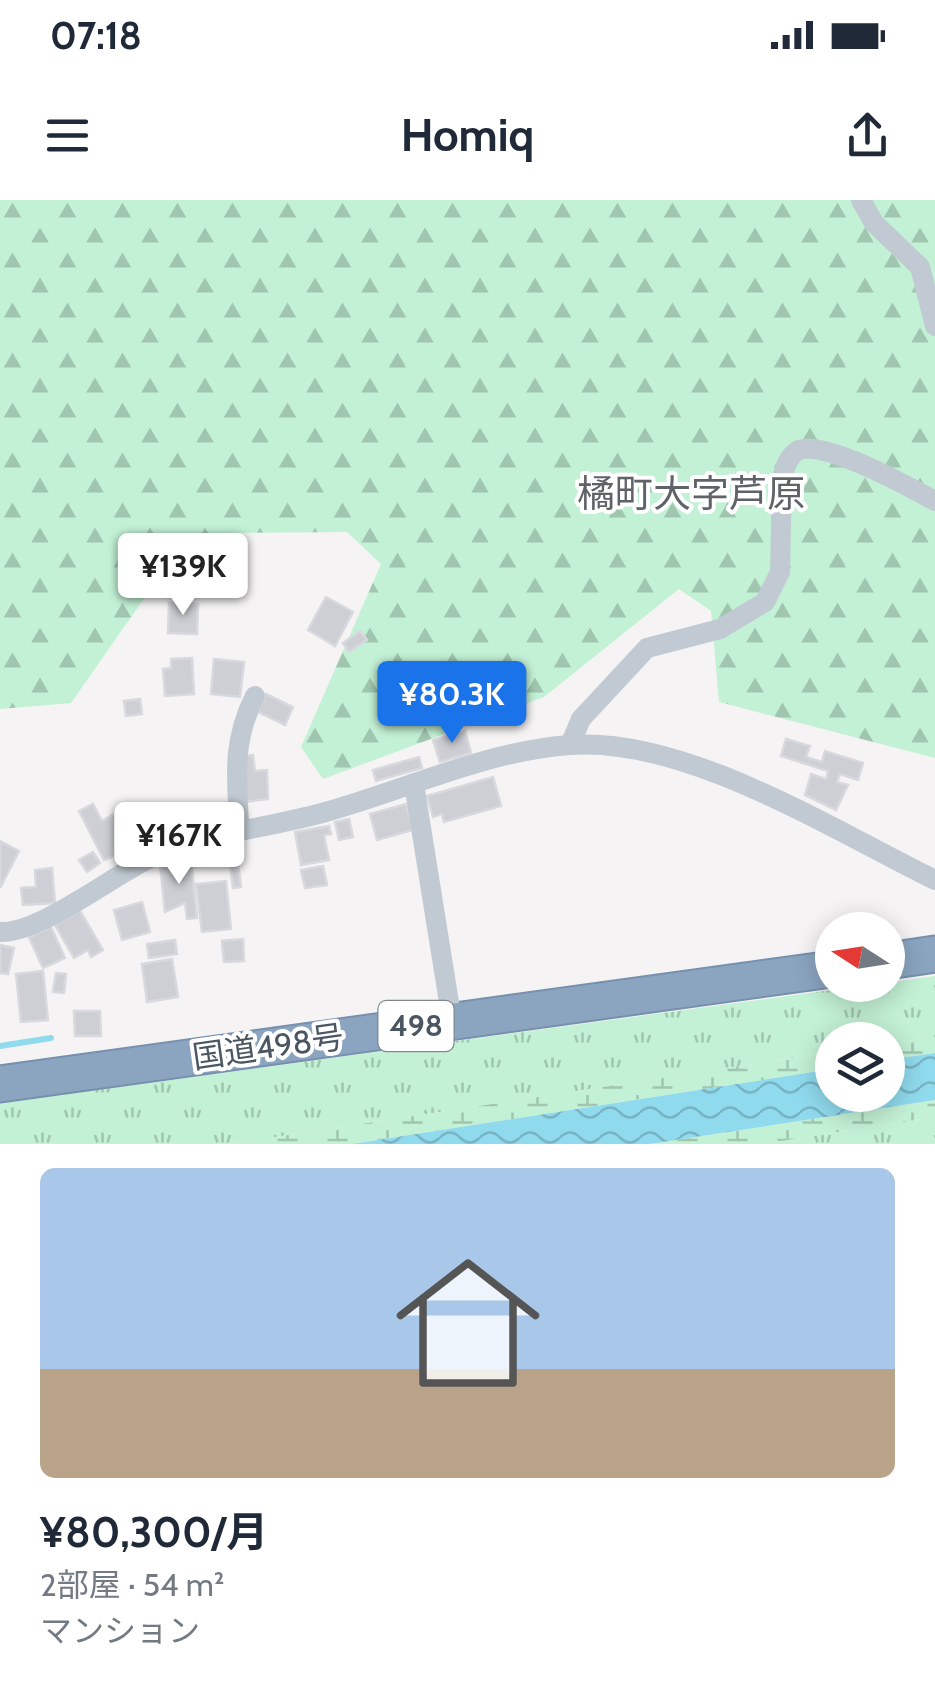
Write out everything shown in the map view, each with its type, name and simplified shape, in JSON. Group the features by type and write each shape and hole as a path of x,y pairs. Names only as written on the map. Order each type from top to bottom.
{"highway":[{"path":"905,958 935,954"},
{"name":"国道498号","path":"0,1084 815,971"}],"street":[{"path":"861,200 874,223 920,267 935,326"},
{"path":"570,745 581,718 646,648 720,629 766,602 780,572 782,478 786,464 797,451 809,448 837,454 935,500"},
{"path":"244,829 239,821 235,751 240,724 255,696"},
{"path":"0,932 26,929 144,859 244,829 320,814 514,755 570,745 678,760 725,776 935,880"},
{"path":"414,784 452,1022"}],"green space":[{"path":"0,200 935,200 935,758 719,702 711,611 679,589 544,697 323,779 301,747 381,564 347,532 222,533 157,580 71,703 0,709"},
{"path":"935,976 935,1037 905,1041 905,1022 815,1022 815,1055 229,1144 0,1144 0,1103 815,992 815,1002 905,1002 905,980"},
{"path":"935,1037 935,1053 905,1057 905,1041"},
{"path":"815,1055 815,1072 352,1144 229,1144"},
{"path":"935,1100 935,1117 762,1144 650,1144 857,1112 905,1112 905,1105"},
{"path":"935,1117 935,1144 762,1144"}],"water":[{"path":"935,1053 935,1100 905,1105 905,1057"},
{"path":"815,1072 815,1112 857,1112 650,1144 352,1144"}],"building":[{"path":"326,597 353,612 335,646 308,630"},
{"path":"169,603 198,604 197,634 168,633"},
{"path":"360,631 367,640 349,652 343,643"},
{"path":"192,658 194,694 165,696 163,669 171,668 171,659"},
{"path":"214,659 244,662 240,697 211,694"},
{"path":"266,694 293,707 285,725 258,712"},
{"path":"140,699 142,714 126,716 124,701"},
{"path":"465,731 471,753 440,762 433,740"},
{"path":"786,739 810,746 806,757 822,762 825,751 863,763 858,780 840,774 837,782 848,785 836,810 805,795 811,774 826,779 828,771 781,756"},
{"path":"253,755 255,771 267,770 268,799 245,802 242,756"},
{"path":"419,757 422,768 376,781 373,770"},
{"path":"493,777 501,806 444,822 442,814 433,817 427,796"},
{"path":"93,804 102,821 114,814 118,822 127,817 140,840 130,846 132,850 104,860 79,811"},
{"path":"406,804 413,830 377,840 370,814"},
{"path":"349,819 353,837 339,840 335,822"},
{"path":"329,826 331,834 324,835 329,860 301,865 295,832"},
{"path":"0,841 19,851 0,888"},
{"path":"93,852 100,863 87,872 79,860"},
{"path":"191,860 197,918 187,919 185,903 165,912 160,864"},
{"path":"238,863 241,887 233,888 230,864"},
{"path":"323,866 327,885 305,888 301,870"},
{"path":"52,868 55,903 23,905 21,888 36,887 35,870"},
{"path":"226,881 231,929 202,932 196,884"},
{"path":"142,902 150,932 122,940 114,910"},
{"path":"80,911 103,950 91,957 88,950 74,958 55,925"},
{"path":"51,927 65,958 43,968 29,937"},
{"path":"243,939 244,961 224,962 222,941"},
{"path":"175,940 177,954 149,958 147,944"},
{"path":"0,945 14,948 8,974 0,973"},
{"path":"172,959 178,997 147,1002 142,964"},
{"path":"43,971 48,1020 21,1022 16,974"},
{"path":"56,973 66,974 64,993 53,992"},
{"path":"74,1011 100,1011 101,1036 75,1036"}],"waterway":[{"path":"0,1046 51,1038"}],"district":[{"name":"橘町大字芦原","path":"691,494"}]}
